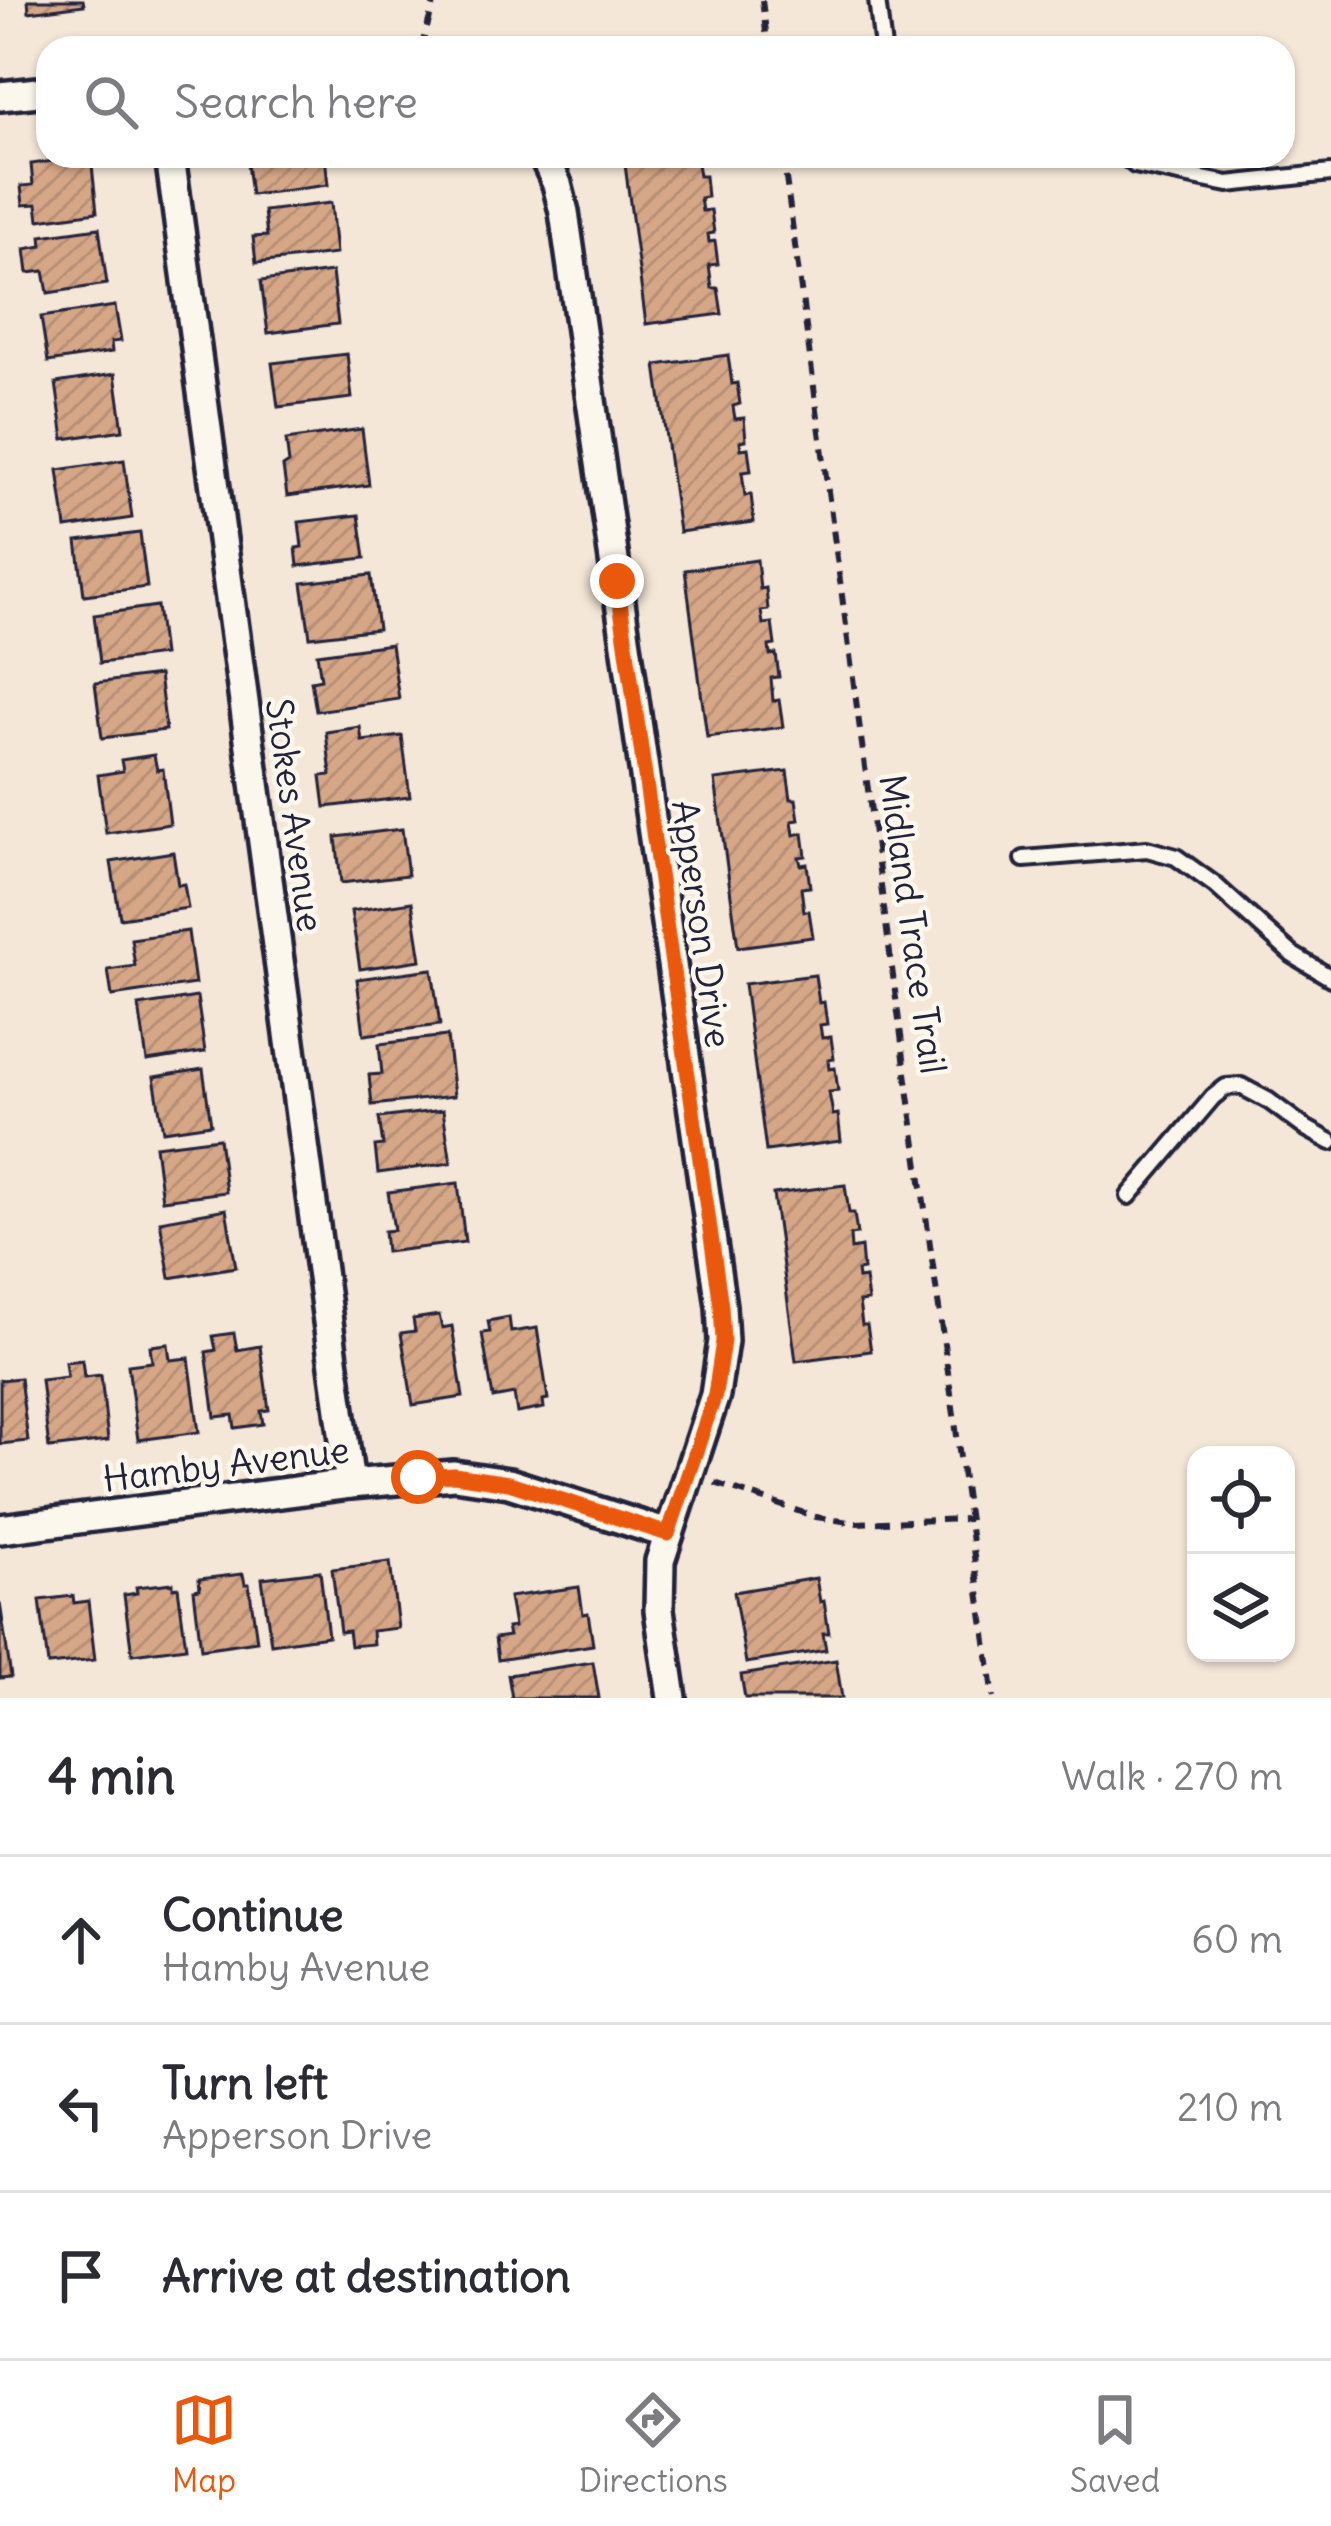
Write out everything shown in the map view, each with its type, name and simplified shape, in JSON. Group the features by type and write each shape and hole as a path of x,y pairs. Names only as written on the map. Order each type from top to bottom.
{"street":[{"path":"0,97 36,92"},
{"name":"Stokes Avenue","path":"172,168 350,1484"},
{"name":"Apperson Drive","path":"549,168 564,212 721,1306 723,1341 715,1395 659,1561 672,1698"},
{"name":"Hamby Avenue","path":"0,1529 454,1475 548,1494 668,1534"}],"lane":[{"path":"877,0 882,36"},
{"path":"1151,168 1228,184 1331,173"},
{"path":"1024,859 1147,849 1176,857 1293,955 1331,978"},
{"path":"1129,1196 1226,1087 1241,1086 1254,1092 1331,1142"}],"path":[{"path":"424,36 435,0"},
{"path":"762,0 766,36"},
{"name":"Midland Trace Trail","path":"785,168 994,1698"},
{"path":"689,1474 816,1517 856,1523 969,1519"}],"building":[{"path":"28,0 83,0 84,5 29,12"},
{"path":"36,163 36,168 92,168 97,212 39,220 37,204 23,205 21,186 33,185 31,164"},
{"path":"248,168 326,168 328,185 251,195"},
{"path":"625,168 698,168 699,176 705,176 707,197 700,198 702,211 711,210 714,233 708,234 709,242 715,241 718,264 709,265 722,314 646,324"},
{"path":"331,203 336,254 256,263 253,237 267,236 264,211"},
{"path":"99,228 107,284 48,293 44,271 28,273 25,249 42,246 41,236"},
{"path":"332,272 338,324 268,333 261,281"},
{"path":"115,306 121,341 111,342 112,352 48,362 41,317"},
{"path":"347,354 352,398 278,407 272,363"},
{"path":"728,355 740,404 733,406 735,419 744,418 746,440 740,441 741,449 748,448 751,471 742,472 745,496 751,494 754,522 679,532 656,365"},
{"path":"115,374 123,430 64,439 56,383"},
{"path":"362,429 369,485 287,496 286,440"},
{"path":"124,460 132,518 66,528 58,470"},
{"path":"359,515 365,558 298,566 299,522"},
{"path":"140,533 147,587 84,595 77,541"},
{"path":"757,560 760,589 766,588 768,610 761,611 763,624 772,623 775,645 769,646 770,655 776,654 779,677 771,678 773,701 779,700 783,727 707,737 685,570"},
{"path":"371,575 378,629 310,637 302,583"},
{"path":"157,606 163,655 100,663 94,615"},
{"path":"391,644 399,699 316,711 311,681 321,679 317,654"},
{"path":"159,675 166,730 102,738 95,683"},
{"path":"360,727 362,741 402,736 410,797 325,807 321,776 331,775 326,732"},
{"path":"154,755 157,770 163,769 170,824 106,833 98,775 123,771 121,760"},
{"path":"787,771 799,820 792,821 794,835 803,833 806,856 799,857 801,865 807,864 810,887 801,888 813,937 738,947 715,780"},
{"path":"402,829 408,875 341,883 336,837"},
{"path":"173,852 178,885 184,884 188,908 120,918 111,862"},
{"path":"412,902 421,960 360,969 351,911"},
{"path":"188,931 195,984 112,996 108,970 135,966 131,939"},
{"path":"432,969 440,1025 364,1035 357,979"},
{"path":"815,975 827,1024 820,1025 822,1038 831,1037 834,1059 828,1060 829,1069 835,1068 838,1091 829,1092 841,1141 766,1151 744,984"},
{"path":"197,997 205,1052 147,1061 139,1006"},
{"path":"447,1036 454,1096 372,1105 369,1075 382,1074 379,1044"},
{"path":"203,1069 211,1124 163,1131 154,1077"},
{"path":"443,1110 451,1163 378,1173 375,1146 383,1145 379,1118"},
{"path":"219,1138 226,1192 162,1200 155,1146"},
{"path":"458,1183 465,1242 386,1252 384,1231 394,1230 388,1192"},
{"path":"845,1185 857,1234 850,1235 851,1249 861,1247 863,1270 857,1271 858,1279 865,1278 868,1301 859,1302 871,1351 796,1361 773,1194"},
{"path":"226,1209 236,1267 170,1278 160,1221"},
{"path":"439,1315 442,1328 452,1326 463,1397 413,1405 401,1333 415,1331 413,1319"},
{"path":"509,1317 511,1332 537,1328 548,1399 543,1400 544,1408 517,1413 514,1394 493,1398 482,1333 490,1332 488,1321"},
{"path":"234,1333 237,1350 260,1346 269,1410 261,1411 263,1424 235,1428 233,1415 215,1417 206,1352 216,1350 213,1336"},
{"path":"168,1344 170,1360 189,1358 199,1432 138,1440 128,1365 152,1362 150,1346"},
{"path":"82,1360 84,1377 101,1375 108,1441 49,1448 41,1380 67,1377 65,1362"},
{"path":"20,1378 28,1441 0,1444 0,1380"},
{"path":"390,1562 398,1628 372,1631 373,1644 350,1646 348,1631 340,1632 332,1569"},
{"path":"320,1571 328,1636 271,1644 262,1578"},
{"path":"243,1574 249,1584 257,1641 201,1649 194,1590 200,1589 199,1579"},
{"path":"816,1578 829,1633 823,1633 826,1650 746,1663 734,1592"},
{"path":"173,1583 173,1588 178,1587 186,1647 132,1654 124,1595 137,1593 136,1587"},
{"path":"579,1587 593,1645 498,1660 495,1638 509,1636 507,1628 514,1627 509,1597"},
{"path":"73,1596 74,1603 88,1601 95,1660 48,1665 40,1600"},
{"path":"0,1603 11,1677 0,1678"},
{"path":"836,1660 842,1698 745,1698 741,1675"},
{"path":"593,1662 599,1698 512,1698 508,1675"}],"route":[{"path":"418,1477 454,1475 509,1483 668,1534 715,1395 723,1341 721,1306 617,581"}]}
